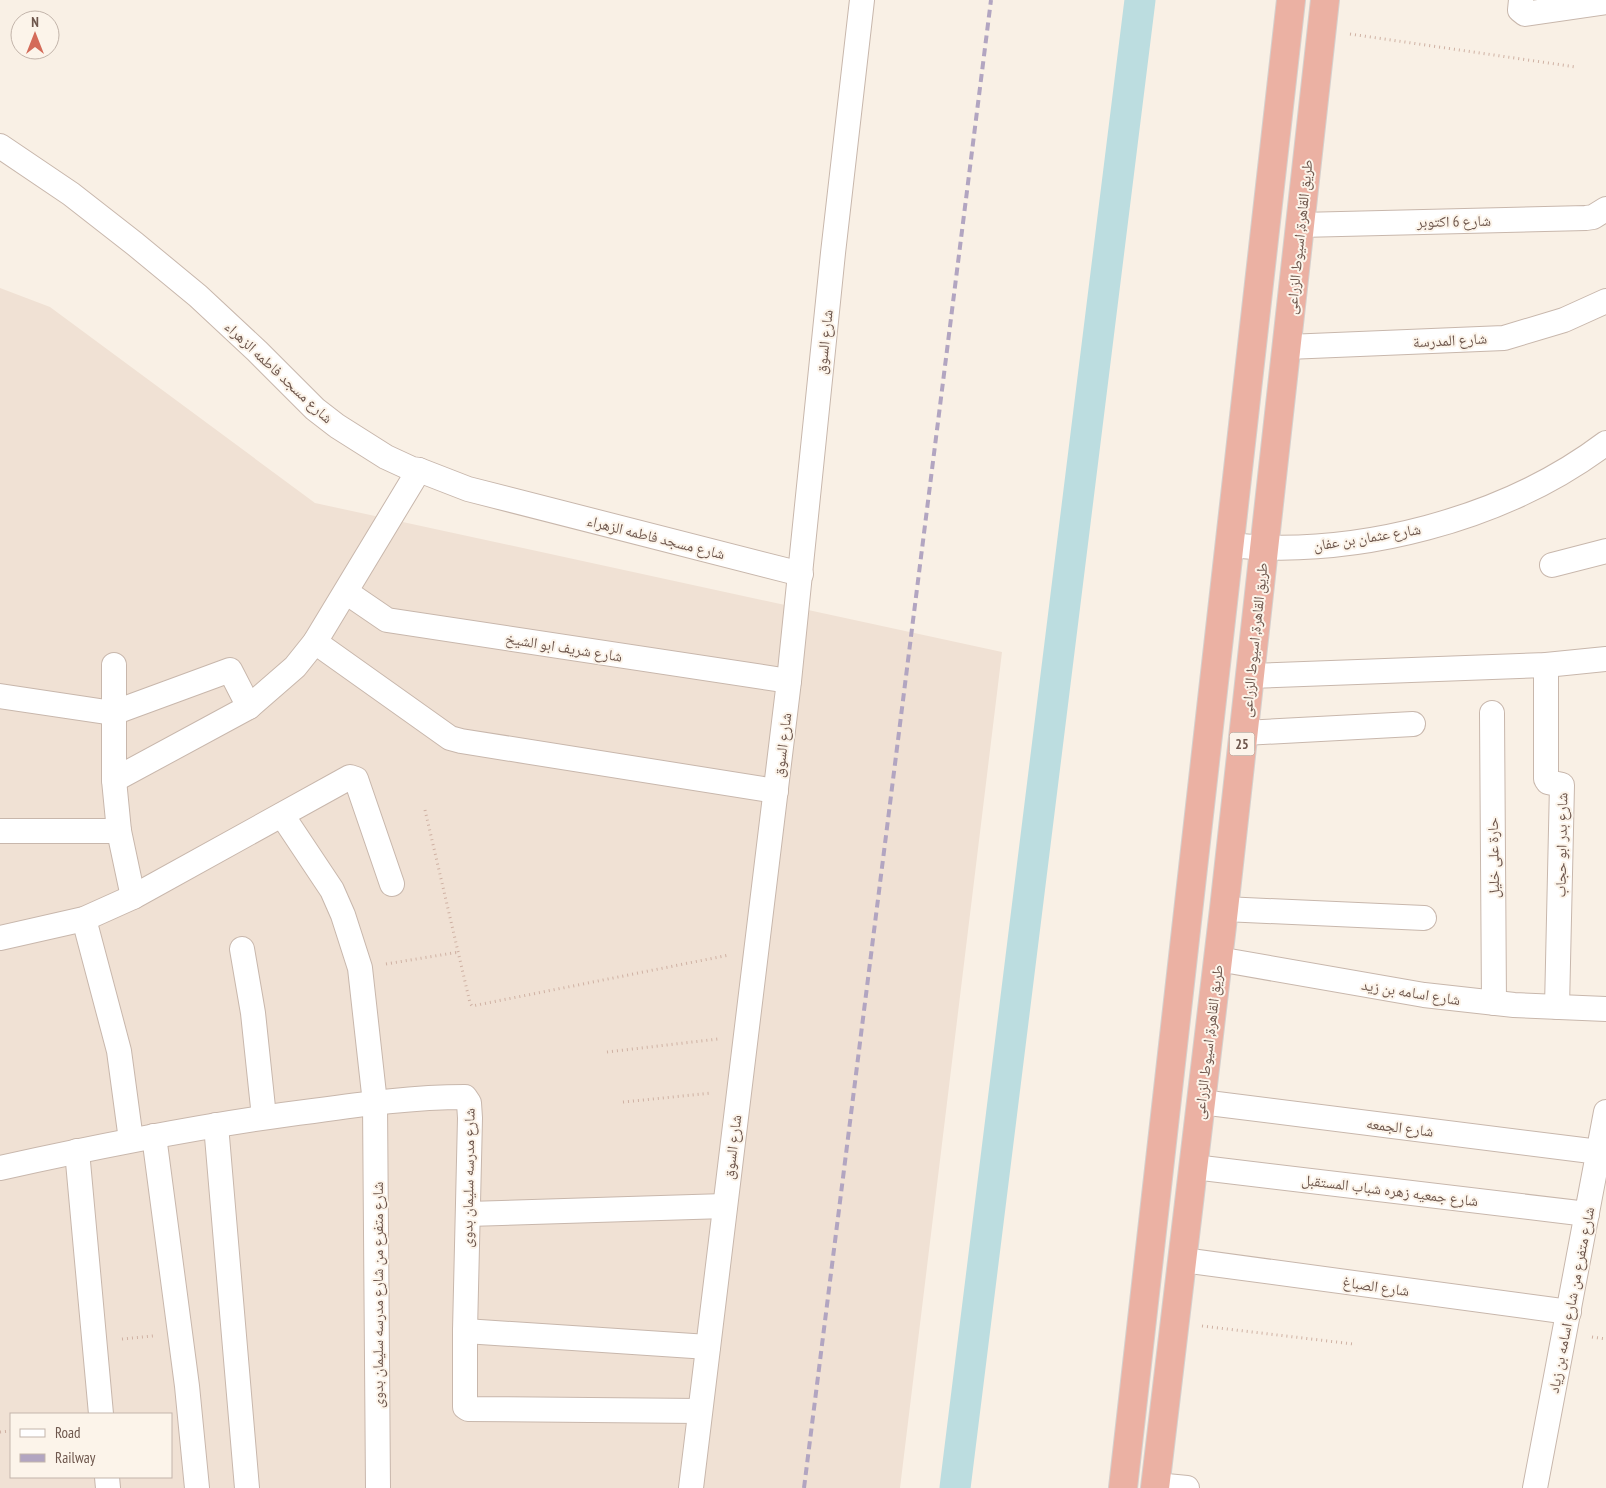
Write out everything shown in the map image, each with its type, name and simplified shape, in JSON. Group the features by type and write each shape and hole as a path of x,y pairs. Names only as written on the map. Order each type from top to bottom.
{"highway":[{"name":"25","path":"1122,1488 1291,0"},
{"name":"طريق القاهرة, اسيوط الزراعى","path":"1156,1486 1224,909 1325,0"}],"street":[{"name":"شارع السوق","path":"691,1488 789,681 833,253 862,0"},
{"path":"1521,0 1520,10 1525,14 1606,2"},
{"name":"شارع مسجد فاطمه الزهراء","path":"0,146 71,194 135,244 198,296 315,409 337,426 386,457 412,469 468,489 800,574"},
{"name":"شارع 6 اكتوبر","path":"1300,225 1586,218 1593,217 1606,209"},
{"name":"شارع المدرسة","path":"1287,347 1504,338 1564,320 1606,301"},
{"name":"شارع عثمان بن عفان","path":"1229,545 1264,549 1344,544 1403,534 1470,514 1535,487 1606,443"},
{"path":"114,780 249,707 296,667 315,642 419,470"},
{"path":"1552,565 1606,551"},
{"name":"شارع شريف ابو الشيخ","path":"346,592 387,620 789,681"},
{"path":"315,642 442,732 456,739 776,791"},
{"path":"1250,676 1546,664 1606,659"},
{"name":"شارع بدر ابو حجاب","path":"1546,664 1546,779 1548,782 1562,785 1557,1007"},
{"path":"114,665 114,780 119,831 132,897"},
{"path":"0,696 113,713 227,670 233,673 249,707"},
{"name":"حارة على خليل","path":"1492,713 1494,1003"},
{"path":"1244,732 1413,724"},
{"path":"0,938 84,919 132,897 349,777 354,777 392,884"},
{"name":"شارع متفرع من شارع مدرسه سليمان بدوى","path":"282,815 332,890 343,915 360,968 375,1103 378,1488"},
{"path":"0,831 119,831"},
{"path":"1224,909 1424,918"},
{"path":"84,919 143,1138 180,1334 192,1420 198,1488"},
{"path":"242,949 253,1014 264,1117"},
{"name":"شارع اسامه بن زيد","path":"1218,959 1424,995 1494,1003 1606,1009"},
{"name":"شارع مدرسه سليمان بدوى","path":"0,1168 143,1138 264,1117 375,1103 464,1096 468,1100 470,1118 464,1331 465,1405 468,1409 700,1411"},
{"name":"شارع الجمعه","path":"1201,1102 1598,1152"},
{"name":"شارع متفرع من شارع اسامه بن زياد","path":"1535,1488 1606,1112"},
{"path":"216,1125 247,1488"},
{"path":"77,1151 101,1413"},
{"name":"شارع جمعيه زهره شباب المستقبل","path":"1194,1166 1587,1214"},
{"path":"468,1214 725,1206"},
{"name":"شارع الصباغ","path":"1183,1260 1569,1312"},
{"path":"464,1331 708,1347"},
{"path":"1156,1486 1187,1488"}],"path":[{"path":"1322,30 1576,67"},
{"path":"425,810 472,1006 757,950"},
{"path":"360,968 459,952"},
{"path":"607,1052 746,1035"},
{"path":"623,1102 739,1091"},
{"path":"1175,1323 1353,1344"},
{"path":"94,1342 180,1334"}],"shaded area":[{"path":"0,288 50,307 315,503 1002,652 900,1488 0,1488"}],"waterway":[{"path":"955,1488 1140,0"}],"railway":[{"path":"804,1488 991,0"}]}
